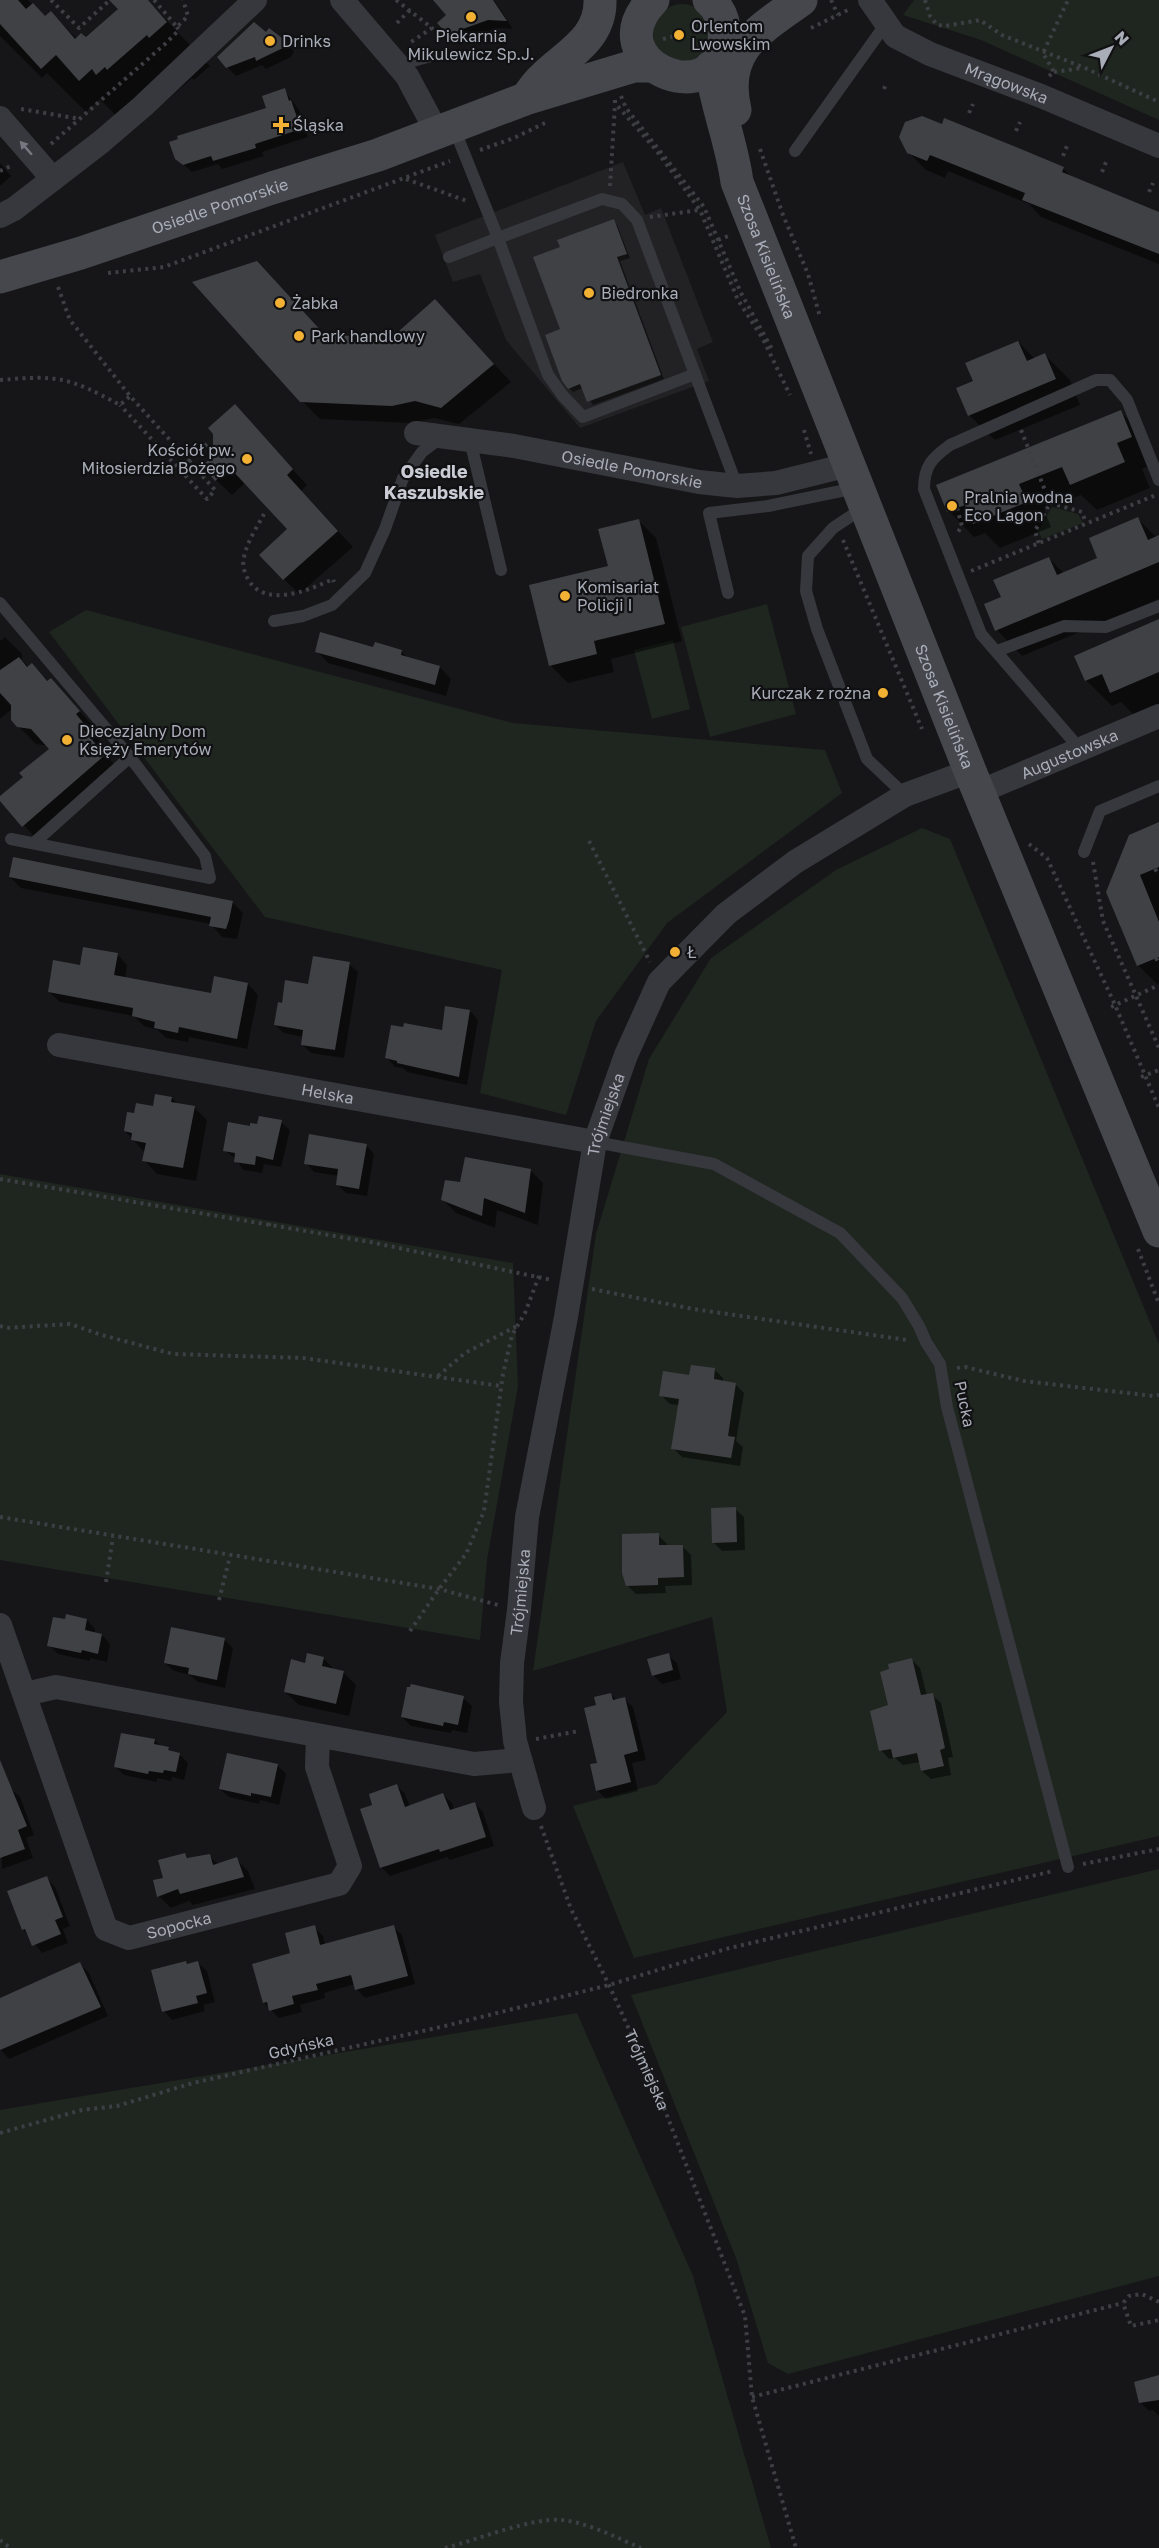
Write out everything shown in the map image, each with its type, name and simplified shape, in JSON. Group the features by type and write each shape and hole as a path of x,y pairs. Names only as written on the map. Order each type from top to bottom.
{"street":[{"path":"0,216 14,209 143,106 255,0"},
{"path":"342,0 402,58 413,84 452,139"},
{"path":"536,111 543,77 588,39 599,19 600,0"},
{"path":"536,111 634,66 690,77 711,67 724,45 725,33 718,0"},
{"path":"725,33 740,20 777,0"},
{"name":"Mrągowska","path":"870,0 885,25 895,36 930,54 1041,96 1159,146"},
{"path":"536,111 624,44 642,11"},
{"name":"Szosa Kisielińska","path":"642,11 639,46 694,100 724,167 736,182 856,487 1159,1231"},
{"path":"749,214 754,194 733,101 732,72 741,52 754,34 803,15"},
{"name":"Szosa Kisielińska","path":"711,67 715,94 735,164 736,182"},
{"name":"Osiedle Pomorskie","path":"0,277 452,139 536,111"},
{"path":"7,113 53,178"},
{"name":"Osiedle Pomorskie","path":"416,432 612,464 699,482 737,486 776,483 856,487"},
{"name":"Augustowska","path":"975,782 1080,750 1159,716"},
{"name":"Trójmiejska","path":"534,1808 517,1751 511,1702 512,1663 527,1517 571,1285 595,1142 626,1055 659,982 734,908 795,862 905,795 975,782"},
{"name":"Helska","path":"60,1045 595,1142"},
{"name":"Sopocka","path":"0,1625 106,1929 129,1938 339,1884 350,1866 316,1767 318,1736"},
{"path":"25,1694 56,1687 474,1764 517,1751"}],"lane":[{"path":"795,151 885,25"},
{"path":"402,58 413,61 431,56"},
{"path":"452,139 498,238 548,375 563,396 583,417 695,374"},
{"path":"449,257 602,199 622,204 637,220 737,486"},
{"path":"1080,750 981,634 924,489 924,473 935,456 950,445 1096,380 1110,380 1127,400 1159,480"},
{"path":"274,621 303,616 332,605 365,573 385,529 403,478 422,452 443,436"},
{"path":"470,440 501,570"},
{"path":"728,593 709,513 768,506 856,487"},
{"path":"856,487 833,528 808,556 806,591 817,629 867,759 905,795"},
{"path":"0,603 130,757 205,856 210,878 11,839"},
{"path":"997,651 1064,626 1106,627 1159,606"},
{"path":"34,843 130,757"},
{"path":"1085,849 1100,812 1159,786"},
{"name":"Pucka","path":"595,1142 714,1164 840,1233 902,1298 920,1326 941,1368 949,1416 1068,1867"}],"path":[{"path":"51,0 79,28 110,0"},
{"path":"49,146 179,30 154,0"},
{"path":"177,27 188,16 183,0"},
{"path":"396,0 432,28 402,58"},
{"path":"803,15 838,15 831,0"},
{"path":"925,0 930,16 937,25 945,26 980,20 1002,35 1084,68 1159,102"},
{"path":"1043,53 1068,0"},
{"path":"397,23 410,10"},
{"path":"1043,53 1054,72"},
{"path":"1041,96 1047,78 1054,72 1084,68"},
{"path":"609,200 616,92 626,108 689,184 704,207 741,293"},
{"path":"615,103 656,150 700,210 738,300 763,339 793,400"},
{"path":"969,113 973,104"},
{"path":"99,274 164,267 404,179 452,139 514,138 536,111"},
{"path":"7,113 80,119"},
{"path":"1016,131 1020,122"},
{"path":"758,142 786,221"},
{"path":"1063,156 1067,146"},
{"path":"1102,172 1106,162"},
{"path":"404,179 467,201"},
{"path":"1149,192 1153,183"},
{"path":"637,220 667,213 700,210"},
{"path":"0,380 43,376 62,378 80,384 120,405 207,499 215,490 130,396 70,320 55,279"},
{"path":"120,405 130,396"},
{"path":"1015,416 1050,503"},
{"path":"804,428 811,456"},
{"path":"189,462 207,444"},
{"path":"959,576 1159,494"},
{"path":"1050,503 1082,512 1086,523"},
{"path":"1039,544 1035,531 1050,503"},
{"path":"957,508 962,518"},
{"path":"264,514 244,557 244,572 250,583 268,594 289,595 313,589 333,579 342,595"},
{"path":"1025,840 1047,858 1158,1110"},
{"path":"589,841 659,982"},
{"path":"1085,849 1092,855 1103,921 1159,1048"},
{"path":"1155,869 1159,875"},
{"path":"1156,958 1159,964"},
{"path":"1113,1006 1159,985"},
{"path":"1143,1076 1159,1070"},
{"path":"0,1179 370,1242 538,1276 571,1285 704,1310 874,1337 926,1342"},
{"path":"269,1219 269,1226"},
{"path":"410,1631 466,1554 484,1511 501,1386 512,1335 525,1313 538,1276"},
{"path":"0,1326 6,1328 70,1324 173,1354 303,1358 501,1386"},
{"path":"438,1376 465,1353 518,1325"},
{"path":"941,1368 965,1367 1024,1381 1159,1395"},
{"path":"0,1517 439,1589 519,1610"},
{"path":"106,1582 113,1537"},
{"path":"219,1600 230,1556"},
{"path":"517,1751 579,1731"},
{"name":"Trójmiejska","path":"534,1808 571,1909 609,1985 661,2100 745,2316 752,2397 796,2548"},
{"name":"Gdyńska","path":"0,2133 82,2110 117,2106 192,2084 445,2026 609,1985 726,1949 1068,1867 1159,1849"},
{"path":"752,2397 1123,2303 1129,2296 1142,2294 1159,2302"},
{"path":"1123,2303 1131,2326 1159,2320"},
{"path":"445,2548 544,2521 563,2520 641,2548"},
{"path":"0,2540 10,2548"}],"shaded area":[{"path":"914,0 1159,0 1159,120 981,40 903,15"},
{"path":"682,4 698,9 706,17 711,33 706,49 698,57 682,62 666,57 658,49 653,33 658,17 666,9"},
{"path":"623,162 645,215 661,208 713,342 697,349 709,381 580,428 506,340 480,274 453,282 435,235"},
{"path":"1052,507 1078,514 1083,523 1042,539 1038,531"},
{"path":"767,604 796,714 710,737 681,627"},
{"path":"86,610 513,723 825,750 842,793 667,923 596,1021 566,1115 480,1093 502,970 265,917 49,632"},
{"path":"673,640 690,709 652,719 634,650"},
{"path":"922,828 950,839 1159,1344 1159,1836 634,1958 573,1806 657,1784 727,1712 712,1617 533,1671 596,1234 649,1059 711,958 836,870"},
{"path":"0,1174 513,1263 518,1386 487,1560 480,1640 0,1560"},
{"path":"1159,1869 1159,2276 788,2374 768,2363 736,2258 631,1995"},
{"path":"577,2013 693,2276 771,2548 0,2548 0,2110"}],"building":[{"path":"0,0 18,0 26,9 33,3 45,16 51,11 75,39 81,33 86,37 118,9 109,0 148,0 167,22 149,38 147,35 107,70 105,67 96,75 92,69 79,81 56,55 41,69 0,24"},
{"path":"433,0 493,0 507,21 488,20 460,30 451,38 437,23 446,15"},
{"path":"254,22 266,32 269,28 286,41 283,48 256,61 255,57 226,68 217,57"},
{"path":"285,88 301,129 255,144 256,148 213,161 211,156 183,165 175,159 169,142 178,139 177,136 266,108 262,96"},
{"path":"922,116 942,124 944,118 1016,147 1064,167 1062,172 1159,212 1159,254 1022,200 1025,193 930,155 927,161 907,153 899,137 905,122"},
{"name":"Biedronka","path":"614,219 627,254 617,257 661,375 587,402 580,384 568,389 562,381 545,335 560,329 533,257 560,247 557,240"},
{"name":"Park handlowy","path":"257,261 324,334 390,339 435,299 494,364 441,408 415,401 392,406 300,402 192,282"},
{"path":"1018,341 1027,361 1045,353 1056,379 968,416 956,388 973,381 965,363"},
{"path":"235,404 293,469 287,475 338,531 283,580 259,555 287,529 230,468 215,481 202,466 218,451 213,446 213,434 208,428"},
{"path":"1121,410 1132,437 1117,443 1125,462 1070,485 1062,467 1019,484 1027,502 973,524 965,505 947,512 936,485"},
{"path":"1138,517 1148,540 1159,535 1159,562 995,631 984,604 1001,597 993,580 1049,557 1057,575 1097,558 1089,538"},
{"name":"Komisariat Policji I","path":"639,519 665,624 594,641 597,654 549,666 529,585 608,566 598,529"},
{"path":"1159,619 1159,672 1110,693 1102,674 1085,681 1074,656"},
{"path":"320,632 373,647 375,642 402,650 401,655 440,666 435,685 315,652"},
{"name":"Diecezjalny Dom Księży Emerytów","path":"19,657 27,667 32,663 47,681 51,678 80,711 76,714 85,725 82,728 105,755 22,827 0,801 0,796 23,777 19,773 49,749 31,729 17,727 11,720 11,705 0,693 0,670"},
{"path":"1159,822 1159,867 1140,875 1159,922 1159,957 1137,966 1106,892 1129,835"},
{"path":"13,857 233,901 229,920 226,929 209,926 211,917 9,877"},
{"path":"83,947 118,953 114,975 211,993 214,976 248,983 237,1039 179,1027 178,1033 154,1028 155,1022 132,1016 133,1008 48,992 53,960 80,965"},
{"path":"313,956 350,962 335,1050 301,1045 303,1030 274,1025 278,1002 282,1003 285,980 308,984"},
{"path":"445,1006 470,1010 459,1077 397,1063 397,1061 385,1058 391,1025 403,1027 404,1023 442,1030"},
{"path":"155,1094 172,1097 171,1102 195,1106 183,1168 142,1161 146,1143 131,1140 132,1133 124,1131 127,1112 134,1113 136,1103 153,1106"},
{"path":"259,1116 282,1120 273,1160 256,1156 255,1165 234,1162 235,1153 223,1151 228,1122 250,1126 250,1123 257,1124"},
{"path":"309,1134 367,1144 359,1189 336,1185 338,1169 304,1164"},
{"path":"465,1157 531,1169 525,1213 484,1198 482,1216 441,1200 445,1180 460,1182"},
{"path":"691,1365 715,1368 714,1379 736,1383 728,1436 735,1437 731,1458 671,1449 679,1399 659,1396 663,1371 689,1375"},
{"path":"736,1507 737,1542 712,1543 711,1508"},
{"path":"659,1533 659,1545 683,1545 684,1577 658,1578 658,1585 626,1586 622,1573 622,1534"},
{"path":"66,1614 87,1619 85,1630 102,1634 98,1654 47,1646 53,1617 65,1619"},
{"path":"171,1627 225,1638 217,1680 188,1674 189,1668 164,1663"},
{"path":"307,1653 324,1657 322,1666 344,1671 336,1704 284,1692 291,1659 305,1663"},
{"path":"669,1653 673,1670 652,1676 647,1659"},
{"path":"912,1658 921,1695 933,1693 945,1748 940,1750 944,1766 921,1771 917,1753 893,1758 891,1749 879,1751 870,1711 888,1705 880,1672 889,1669 888,1664"},
{"path":"411,1684 464,1696 458,1725 444,1722 443,1726 401,1717 407,1687"},
{"path":"611,1693 613,1700 625,1697 638,1751 624,1755 631,1782 596,1791 590,1764 597,1763 584,1708 596,1705 594,1697"},
{"path":"121,1733 155,1739 154,1744 169,1747 168,1750 180,1753 176,1772 149,1771 148,1774 114,1767"},
{"path":"227,1753 278,1764 271,1797 251,1793 251,1796 219,1789"},
{"path":"0,1760 27,1826 18,1830 25,1849 0,1858"},
{"path":"397,1784 405,1807 443,1793 450,1810 475,1802 486,1837 380,1868 360,1809 372,1805 369,1794"},
{"path":"185,1853 187,1858 210,1854 213,1865 237,1857 244,1877 180,1894 178,1889 157,1897 153,1880 163,1878 158,1860"},
{"path":"47,1876 63,1917 55,1920 61,1934 32,1946 25,1929 22,1930 7,1891"},
{"path":"315,1925 320,1945 394,1925 408,1976 355,1990 351,1975 316,1984 318,1990 292,1996 294,2004 269,2011 267,2002 263,2003 252,1964 290,1953 285,1933"},
{"path":"186,1961 187,1964 198,1961 207,1993 196,1996 198,2003 162,2012 151,1970"},
{"path":"80,1962 101,2007 0,2050 0,1998"},
{"path":"1159,2375 1159,2400 1139,2403 1134,2382"}],"place":[{"name":"Piekarnia Mikulewicz Sp.J.","path":"471,17"},
{"name":"Orlentom Lwowskim","path":"679,35"},
{"name":"Drinks","path":"270,41"},
{"name":"Śląska","path":"281,125"},
{"name":"Biedronka","path":"589,293"},
{"name":"Żabka","path":"280,303"},
{"name":"Park handlowy","path":"299,336"},
{"name":"Kościół pw. Miłosierdzia Bożego","path":"247,459"},
{"name":"Pralnia wodna Eco Lagon","path":"952,506"},
{"name":"Komisariat Policji I","path":"565,596"},
{"name":"Kurczak z rożna","path":"883,693"},
{"name":"Diecezjalny Dom Księży Emerytów","path":"67,740"},
{"name":"Ł","path":"675,952"}],"district":[{"name":"Osiedle Kaszubskie","path":"434,481"}]}
